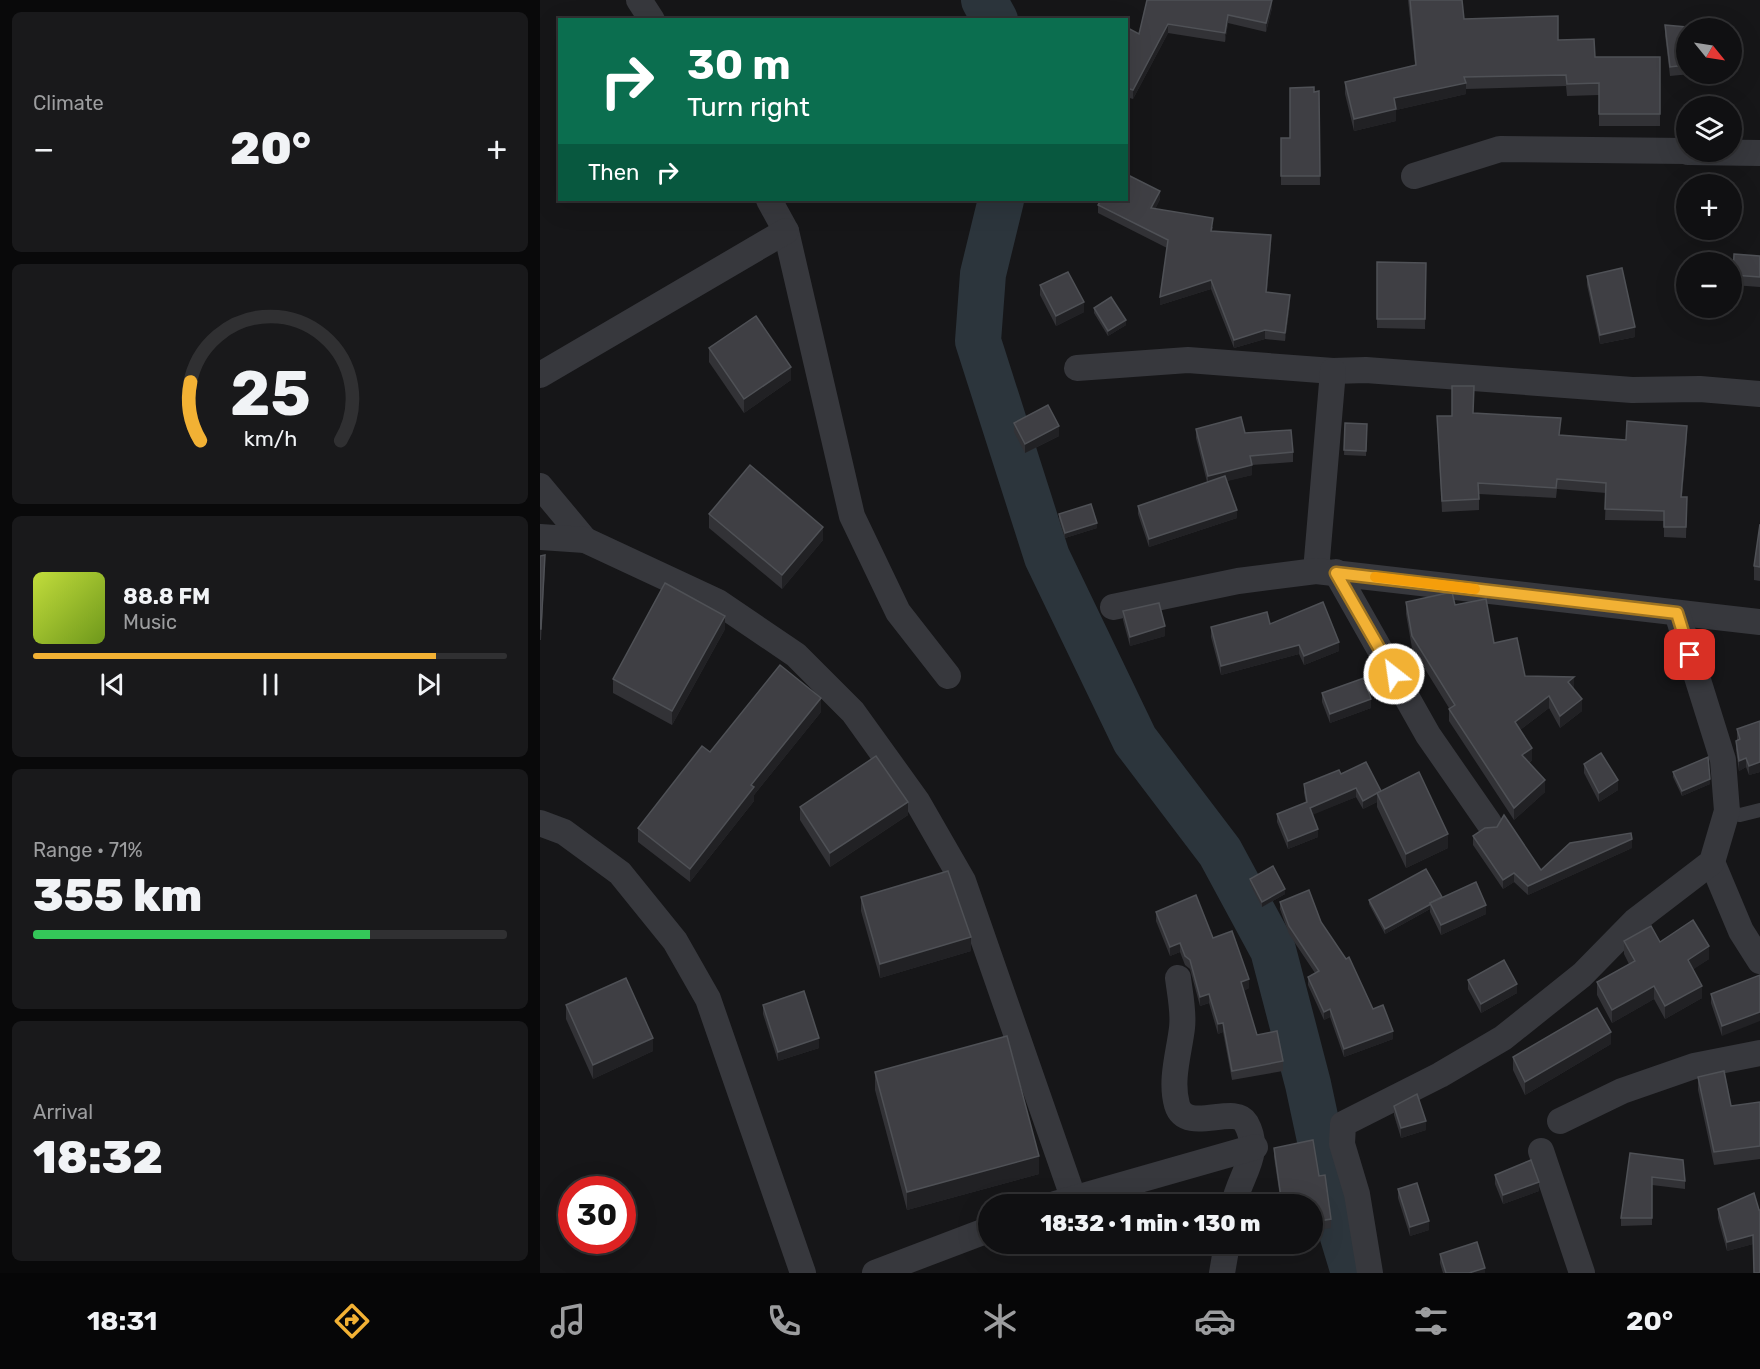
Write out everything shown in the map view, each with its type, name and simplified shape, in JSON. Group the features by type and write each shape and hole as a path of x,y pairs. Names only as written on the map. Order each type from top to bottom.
{"street":[{"path":"639,0 651,18"},
{"path":"1414,176 1500,149 1676,152"},
{"path":"1742,153 1760,153"},
{"path":"770,201 786,231 852,516 898,612 948,676"},
{"path":"540,375 786,231"},
{"path":"1077,368 1188,360 1333,371 1366,370 1632,390 1700,389 1760,394"},
{"path":"1333,371 1326,572 1428,735 1489,823"},
{"path":"540,486 585,540"},
{"path":"540,537 585,540 718,602 796,655 853,711 917,801 963,881 1062,1194"},
{"path":"1113,607 1238,581 1326,572 1760,622"},
{"path":"1370,1273 1357,1194 1342,1144 1343,1124 1440,1075 1503,1038 1582,975 1635,921 1712,862 1727,811 1723,760 1677,613"},
{"path":"540,824 564,832 620,873 675,941 708,999 802,1273"},
{"path":"1712,862 1741,931 1760,962"},
{"path":"1178,978 1183,1026 1175,1064 1177,1105 1183,1114 1192,1119 1237,1116 1245,1121 1255,1147 1238,1194"},
{"path":"1560,1120 1622,1091 1694,1065 1760,1053"},
{"path":"1089,1194 1255,1147"},
{"path":"1541,1151 1582,1273"},
{"path":"874,1273 978,1234"},
{"path":"1222,1273 1225,1254"}],"lane":[{"path":"1727,811 1740,815 1760,810"}],"building":[{"path":"1147,0 1272,0 1266,23 1228,15 1225,33 1168,24 1133,90 1128,88 1128,28 1139,34"},
{"path":"1410,0 1462,0 1464,19 1558,16 1558,40 1594,39 1595,57 1660,57 1660,114 1599,114 1599,83 1567,84 1566,75 1464,77 1466,83 1394,98 1396,109 1354,119 1345,82 1416,65"},
{"path":"1665,25 1676,26 1676,66 1670,67"},
{"path":"1314,87 1314,92 1319,91 1320,176 1281,176 1281,138 1290,138 1290,88"},
{"path":"1128,175 1160,191 1151,208 1213,218 1211,231 1271,235 1266,292 1290,295 1285,333 1265,330 1234,340 1211,280 1160,297 1168,240 1098,205 1100,201 1128,201"},
{"path":"1742,255 1760,256 1760,277 1742,276"},
{"path":"1377,262 1426,263 1425,319 1377,319"},
{"path":"1622,268 1635,327 1600,335 1587,276"},
{"path":"1068,272 1084,302 1056,316 1040,285"},
{"path":"1111,297 1126,320 1108,331 1094,308"},
{"path":"756,316 791,367 744,399 709,348"},
{"path":"1452,386 1474,386 1473,413 1561,418 1559,435 1626,440 1627,421 1687,426 1681,497 1687,497 1686,527 1664,527 1664,511 1605,509 1606,483 1557,479 1556,488 1478,483 1479,499 1442,501 1437,416 1452,416"},
{"path":"1048,405 1059,426 1025,444 1014,423"},
{"path":"1241,417 1245,433 1291,430 1293,452 1250,456 1252,465 1208,476 1196,429"},
{"path":"1345,423 1367,424 1366,451 1344,450"},
{"path":"750,465 823,527 782,575 709,514"},
{"path":"1225,476 1237,510 1149,539 1138,506"},
{"path":"1091,504 1097,523 1065,533 1059,514"},
{"path":"1760,524 1760,567 1754,566"},
{"path":"545,555 541,629 540,629 540,556"},
{"path":"665,583 725,616 672,711 613,679"},
{"path":"1452,592 1455,605 1486,599 1494,643 1517,638 1525,676 1574,677 1568,682 1582,699 1560,716 1549,696 1515,722 1532,748 1522,755 1545,780 1514,808 1449,709 1455,705 1412,636 1406,602"},
{"path":"1323,602 1339,642 1304,656 1299,645 1221,666 1211,627 1267,612 1270,624"},
{"path":"1159,603 1165,626 1130,637 1123,611"},
{"path":"780,665 821,698 751,785 754,787 690,869 638,828 702,746 710,752"},
{"path":"1364,678 1371,699 1330,714 1322,693"},
{"path":"1760,721 1760,762 1749,766 1746,758 1739,761 1736,741 1740,739 1737,729"},
{"path":"1601,753 1618,780 1599,793 1584,764"},
{"path":"876,756 908,802 830,853 800,807"},
{"path":"1708,757 1710,779 1682,791 1673,772"},
{"path":"1366,762 1381,791 1363,801 1356,788 1310,808 1318,829 1288,841 1277,814 1307,802 1304,784 1339,770 1341,774"},
{"path":"1419,772 1448,834 1406,854 1377,793"},
{"path":"1504,815 1541,870 1570,843 1631,833 1632,839 1528,886 1514,873 1503,880 1473,836 1485,828 1497,827"},
{"path":"1273,866 1285,889 1262,902 1250,879"},
{"path":"1426,869 1442,897 1385,929 1369,900"},
{"path":"948,871 971,937 880,964 861,897"},
{"path":"1476,882 1486,905 1441,925 1430,903"},
{"path":"1309,890 1321,922 1346,959 1349,957 1373,1009 1383,1005 1393,1031 1344,1049 1330,1009 1324,1012 1308,977 1319,971 1289,926 1280,902"},
{"path":"1196,895 1213,938 1232,931 1249,979 1241,982 1257,1035 1277,1031 1283,1061 1232,1071 1223,1023 1218,1024 1209,994 1200,997 1190,960 1185,956 1180,943 1170,947 1156,912"},
{"path":"1693,920 1709,946 1688,960 1702,986 1665,1006 1654,986 1612,1010 1597,982 1635,961 1624,941 1651,926 1660,942"},
{"path":"1504,960 1517,984 1481,1004 1468,980"},
{"path":"1760,975 1760,1012 1722,1026 1711,994"},
{"path":"626,978 653,1038 593,1065 566,1005"},
{"path":"804,991 819,1038 778,1052 763,1005"},
{"path":"1597,1008 1611,1032 1525,1082 1513,1057"},
{"path":"1007,1036 1039,1156 907,1192 875,1072"},
{"path":"1724,1071 1731,1106 1760,1102 1760,1146 1714,1152 1698,1077"},
{"path":"1417,1094 1426,1121 1401,1128 1394,1106"},
{"path":"1313,1140 1319,1176 1325,1175 1331,1219 1323,1220 1323,1194 1281,1194 1274,1148"},
{"path":"1630,1153 1683,1160 1685,1181 1652,1177 1652,1218 1621,1218"},
{"path":"1531,1160 1539,1182 1503,1195 1495,1175"},
{"path":"1417,1183 1429,1221 1410,1227 1398,1189"},
{"path":"1754,1193 1760,1210 1760,1273 1754,1273 1753,1235 1727,1242 1718,1209"},
{"path":"1477,1242 1485,1268 1469,1273 1446,1273 1440,1254"}],"waterway":[{"path":"984,0 994,18"},
{"path":"1001,201 983,274 978,341 1047,557 1135,740 1220,852 1273,950 1308,1084 1335,1210 1354,1273"}],"slow traffic":[{"path":"1375,577 1475,589"}],"route":[{"path":"1394,674 1336,573 1677,613 1690,655"}]}
